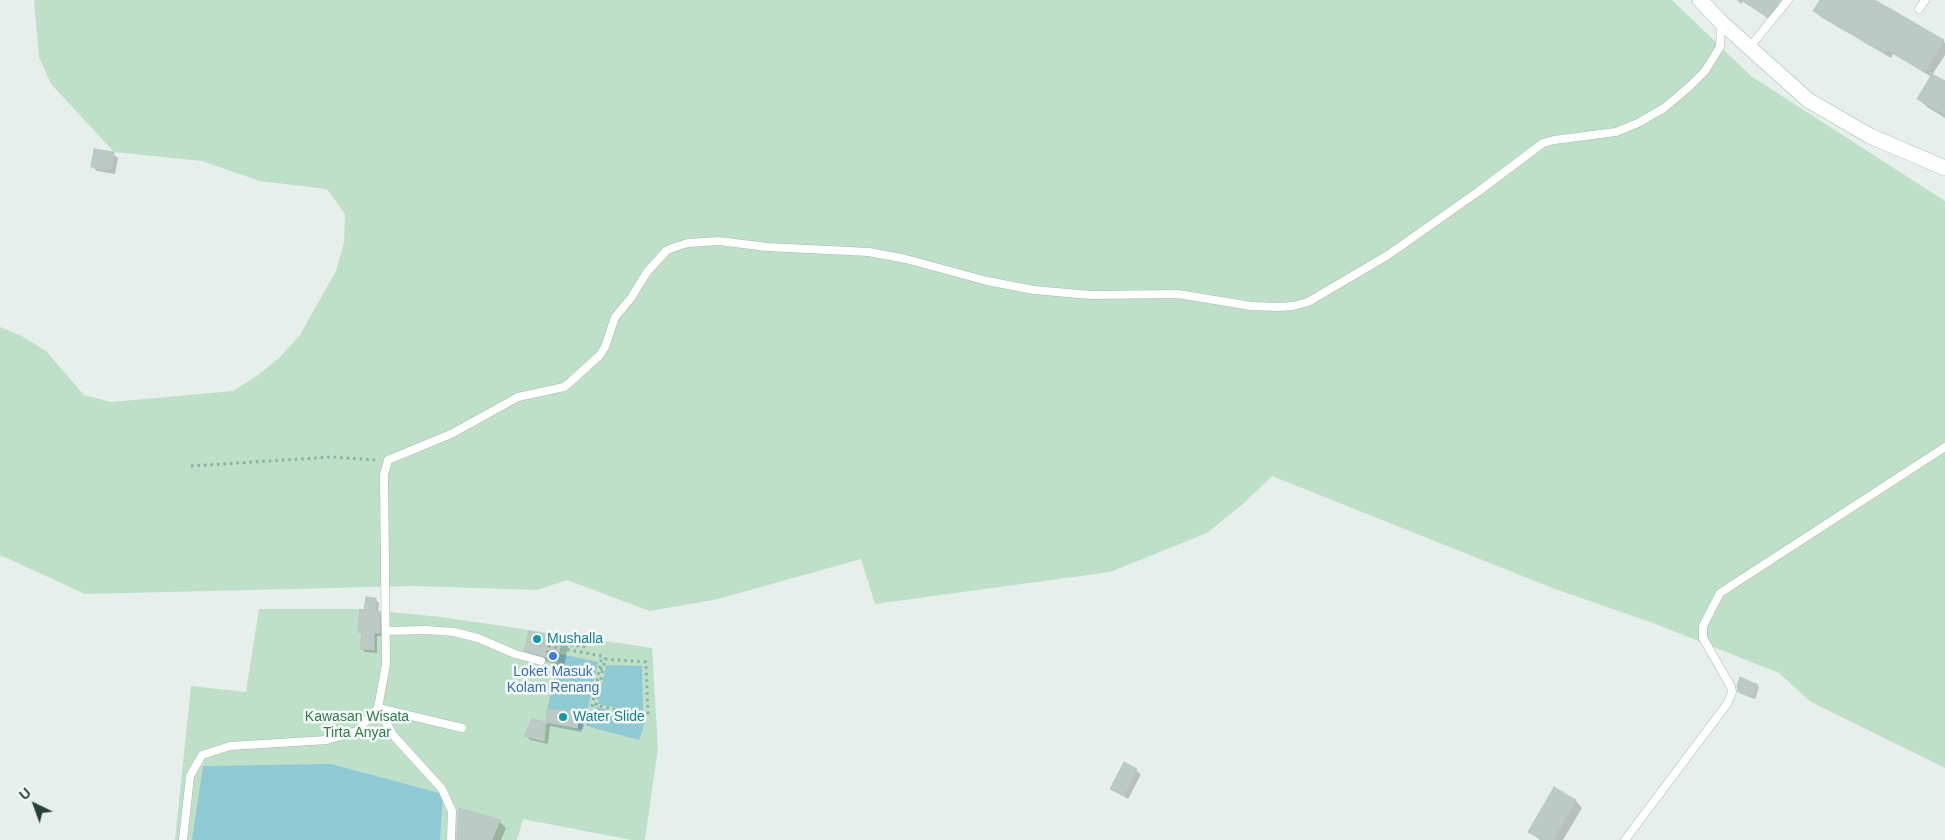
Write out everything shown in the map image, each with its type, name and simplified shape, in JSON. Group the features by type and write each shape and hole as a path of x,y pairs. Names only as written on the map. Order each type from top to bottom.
{"main road":[{"path":"1700,0 1808,100 1870,136 1945,168"}],"lane":[{"path":"1750,48 1788,0"},
{"path":"1919,9 1924,0"},
{"path":"184,840 190,776 202,756 230,746 326,740 358,731 378,708 386,664 384,484 388,460 450,434 518,397 564,387 568,384 600,355 605,347 615,317 631,298 647,272 666,251 688,243 720,241 767,247 869,252 906,259 987,281 1034,290 1090,295 1178,294 1251,306 1279,307 1308,302 1388,255 1543,144 1554,140 1616,132 1638,123 1664,108 1705,71 1720,47 1722,22"},
{"path":"1625,840 1727,704 1732,692 1703,638 1703,626 1720,593 1945,447"},
{"path":"387,631 426,630 454,632 478,638 515,654 541,661"},
{"path":"378,708 462,728"},
{"path":"378,708 393,736 442,789 452,811 451,840"}],"path":[{"path":"191,466 332,456 388,460"},
{"path":"587,647 549,642 548,646 602,656 601,669 596,705 648,717 646,662 605,659 601,669 588,727"}],"green space":[{"path":"34,0 1672,0 1751,76 1945,201 1945,768 1811,702 1779,673 1653,623 1555,589 1272,476 1243,504 1207,533 1110,572 875,604 861,559 718,599 650,611 567,580 537,590 414,586 85,594 0,555 0,327 22,336 46,351 84,395 111,402 233,391 258,375 279,358 300,335 336,271 344,243 345,214 327,189 260,181 202,161 114,152 51,84 39,57"},
{"name":"Kawasan Wisata Tirta Anyar","path":"259,609 360,609 441,617 652,648 658,748 645,840 631,840 523,819 517,840 175,840 191,686 246,692"}],"water":[{"path":"560,654 598,662 583,730 546,722 547,709"},
{"path":"606,665 642,666 643,713 598,704"},
{"path":"596,707 646,719 639,740 590,727"},
{"path":"331,764 443,794 440,840 192,840 203,766"}],"building":[{"path":"1741,0 1781,0 1767,17"},
{"path":"1820,0 1875,0 1944,40 1925,72 1886,49 1884,53 1813,11"},
{"path":"1932,74 1945,81 1945,115 1917,99"},
{"path":"94,149 114,152 111,170 91,167"},
{"path":"366,597 376,598 375,611 380,612 380,633 374,633 374,650 360,649 362,633 358,632 360,609 364,610"},
{"path":"529,631 562,638 557,660 524,651"},
{"path":"1740,677 1758,685 1753,698 1738,692 1737,686"},
{"name":"Water Slide","path":"547,709 581,713 577,728 546,722"},
{"path":"532,719 546,722 544,741 524,736"},
{"path":"1124,762 1137,769 1124,796 1110,789"},
{"path":"1554,787 1576,800 1553,840 1542,840 1528,832"},
{"path":"459,808 500,820 492,840 457,840"}],"place":[{"name":"Mushalla","path":"537,639"},
{"name":"Loket Masuk Kolam Renang","path":"553,656"},
{"name":"Water Slide","path":"563,717"}]}
